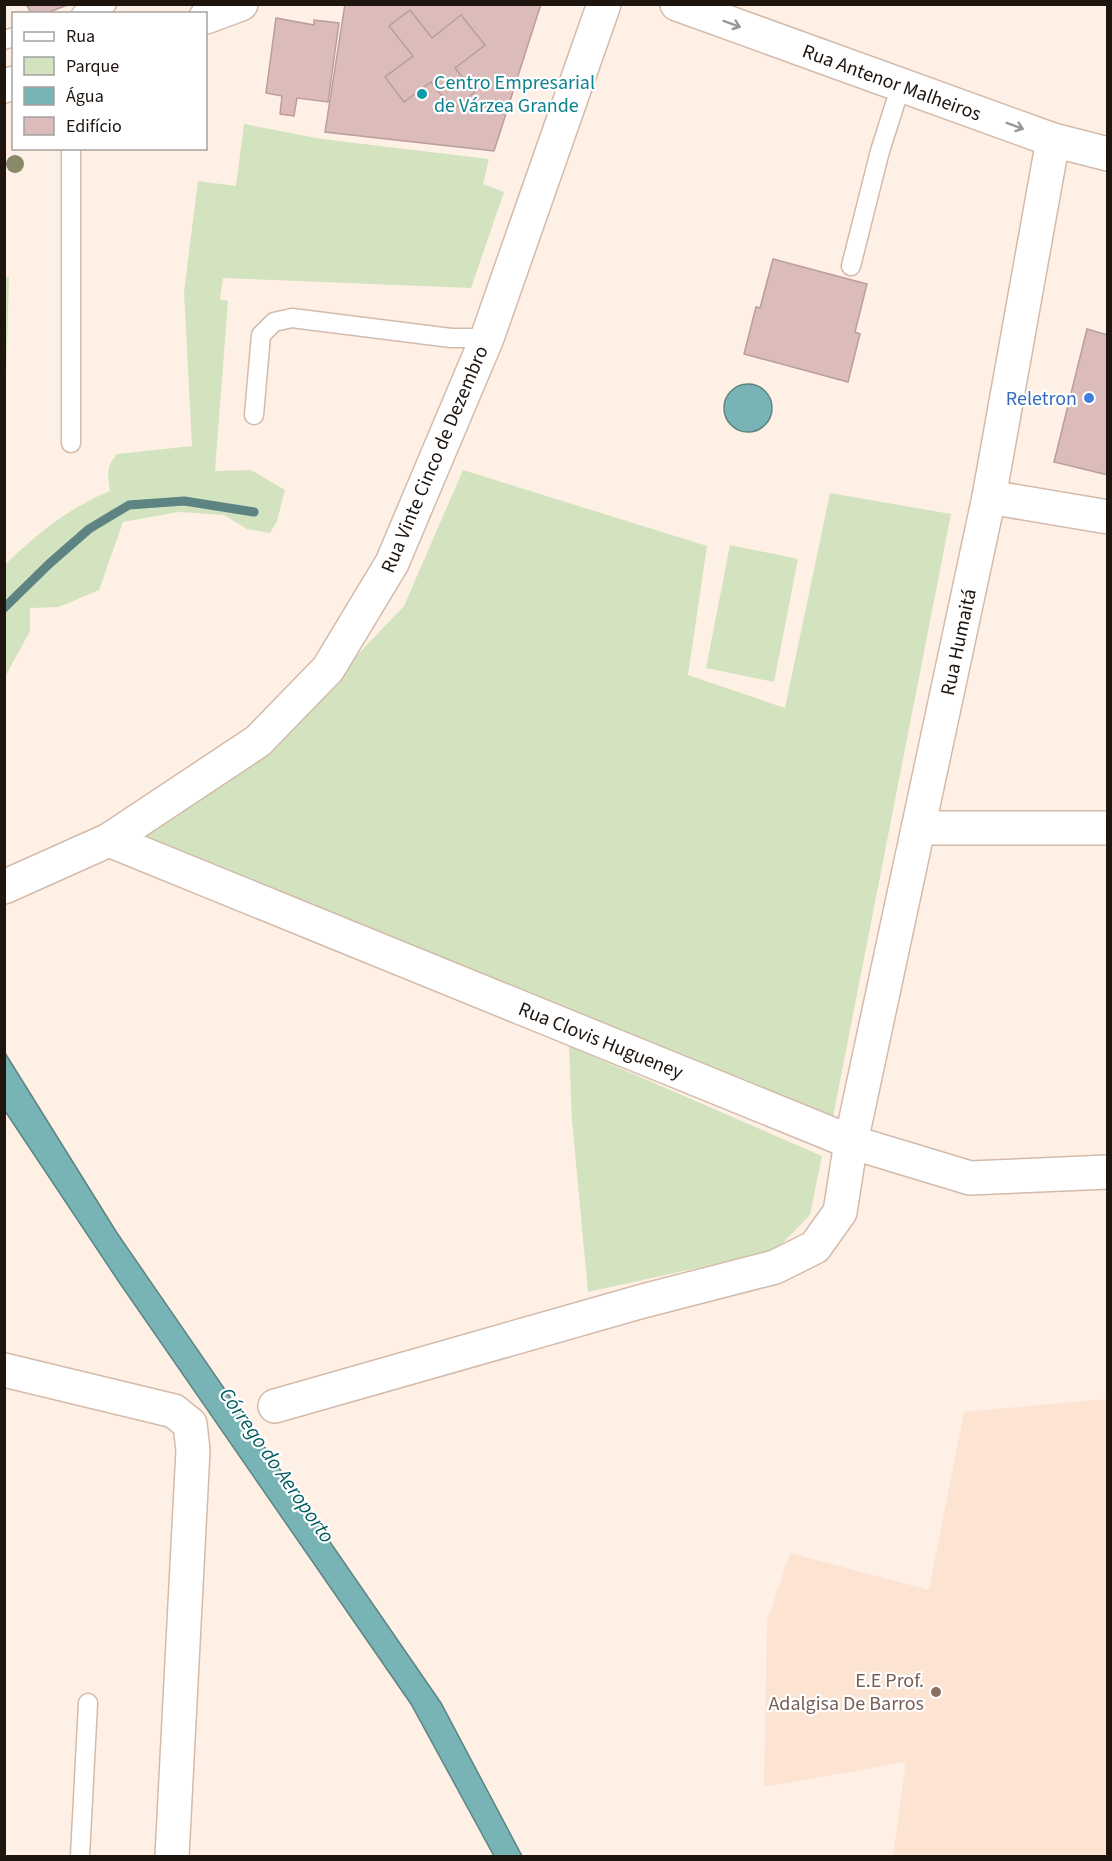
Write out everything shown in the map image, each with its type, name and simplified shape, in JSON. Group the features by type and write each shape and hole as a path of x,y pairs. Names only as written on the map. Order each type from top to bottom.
{"street":[{"path":"207,17 242,4"},
{"name":"Rua Vinte Cinco de Dezembro","path":"4,887 109,840 258,741 328,669 392,563 487,338 604,4"},
{"name":"Rua Antenor Malheiros","path":"677,4 1053,140 1107,154"},
{"name":"Rua Humaitá","path":"275,1406 643,1301 775,1266 814,1247 840,1212 851,1142 989,497 1053,140"},
{"path":"989,497 1107,517"},
{"path":"918,828 1107,828"},
{"name":"Rua Clovis Hugueney","path":"109,840 851,1142 970,1178 1107,1172"},
{"path":"4,1371 174,1411 190,1424 193,1450 172,1857"}],"lane":[{"path":"86,12 107,4"},
{"path":"851,266 880,151 901,85"},
{"path":"71,150 71,443"},
{"path":"254,415 261,335 274,322 292,318 451,338 487,338"},
{"path":"80,1857 88,1702"}],"shaded area":[{"name":"E.E Prof. Adalgisa De Barros","path":"1107,1399 1107,1856 893,1856 906,1762 764,1787 767,1622 790,1553 929,1590 964,1412"}],"green space":[{"path":"244,124 322,139 489,159 483,184 504,192 471,288 223,278 220,299 228,301 215,471 251,470 285,490 277,521 270,533 247,529 224,515 179,512 123,522 99,590 59,607 30,608 30,631 5,677 5,565 54,523 81,505 110,491 109,467 117,454 192,446 184,292 198,181 236,186"},
{"path":"9,276 5,414 4,278"},
{"path":"463,470 707,546 688,675 785,708 830,493 951,514 832,1122 136,838 319,695 404,606"},
{"path":"730,545 798,559 774,682 706,668"},
{"path":"569,1046 822,1156 810,1215 775,1251 588,1292 572,1120"}],"water":[{"path":"743,384 753,384 765,391 772,403 772,413 765,425 753,432 743,432 728,421 724,413 724,403 735,388"},
{"path":"5,1053 117,1233 441,1703 522,1856 494,1856 411,1704 119,1282 5,1111"}],"building":[{"path":"24,4 70,4 49,12 30,12"},
{"name":"Centro Empresarial de Várzea Grande","path":"345,4 541,4 494,151 325,132"},
{"path":"410,10 432,38 461,15 485,45 455,68 475,92 453,110 431,82 404,102 385,77 413,56 389,26"},
{"path":"276,18 314,25 314,20 339,23 328,102 297,98 294,116 280,114 282,96 266,93"},
{"path":"773,259 867,284 855,332 860,334 848,382 744,354 756,307 760,308"},
{"name":"Reletron","path":"1087,329 1108,335 1108,475 1054,462"}],"waterway":[{"path":"4,608 89,529 129,505 184,501 254,512"}],"place":[{"name":"Centro Empresarial de Várzea Grande","path":"422,94"},
{"name":"Reletron","path":"1089,398"},
{"name":"E.E Prof. Adalgisa De Barros","path":"936,1692"}],"water label":[{"name":"Córrego do Aeroporto","path":"277,1465"}]}
